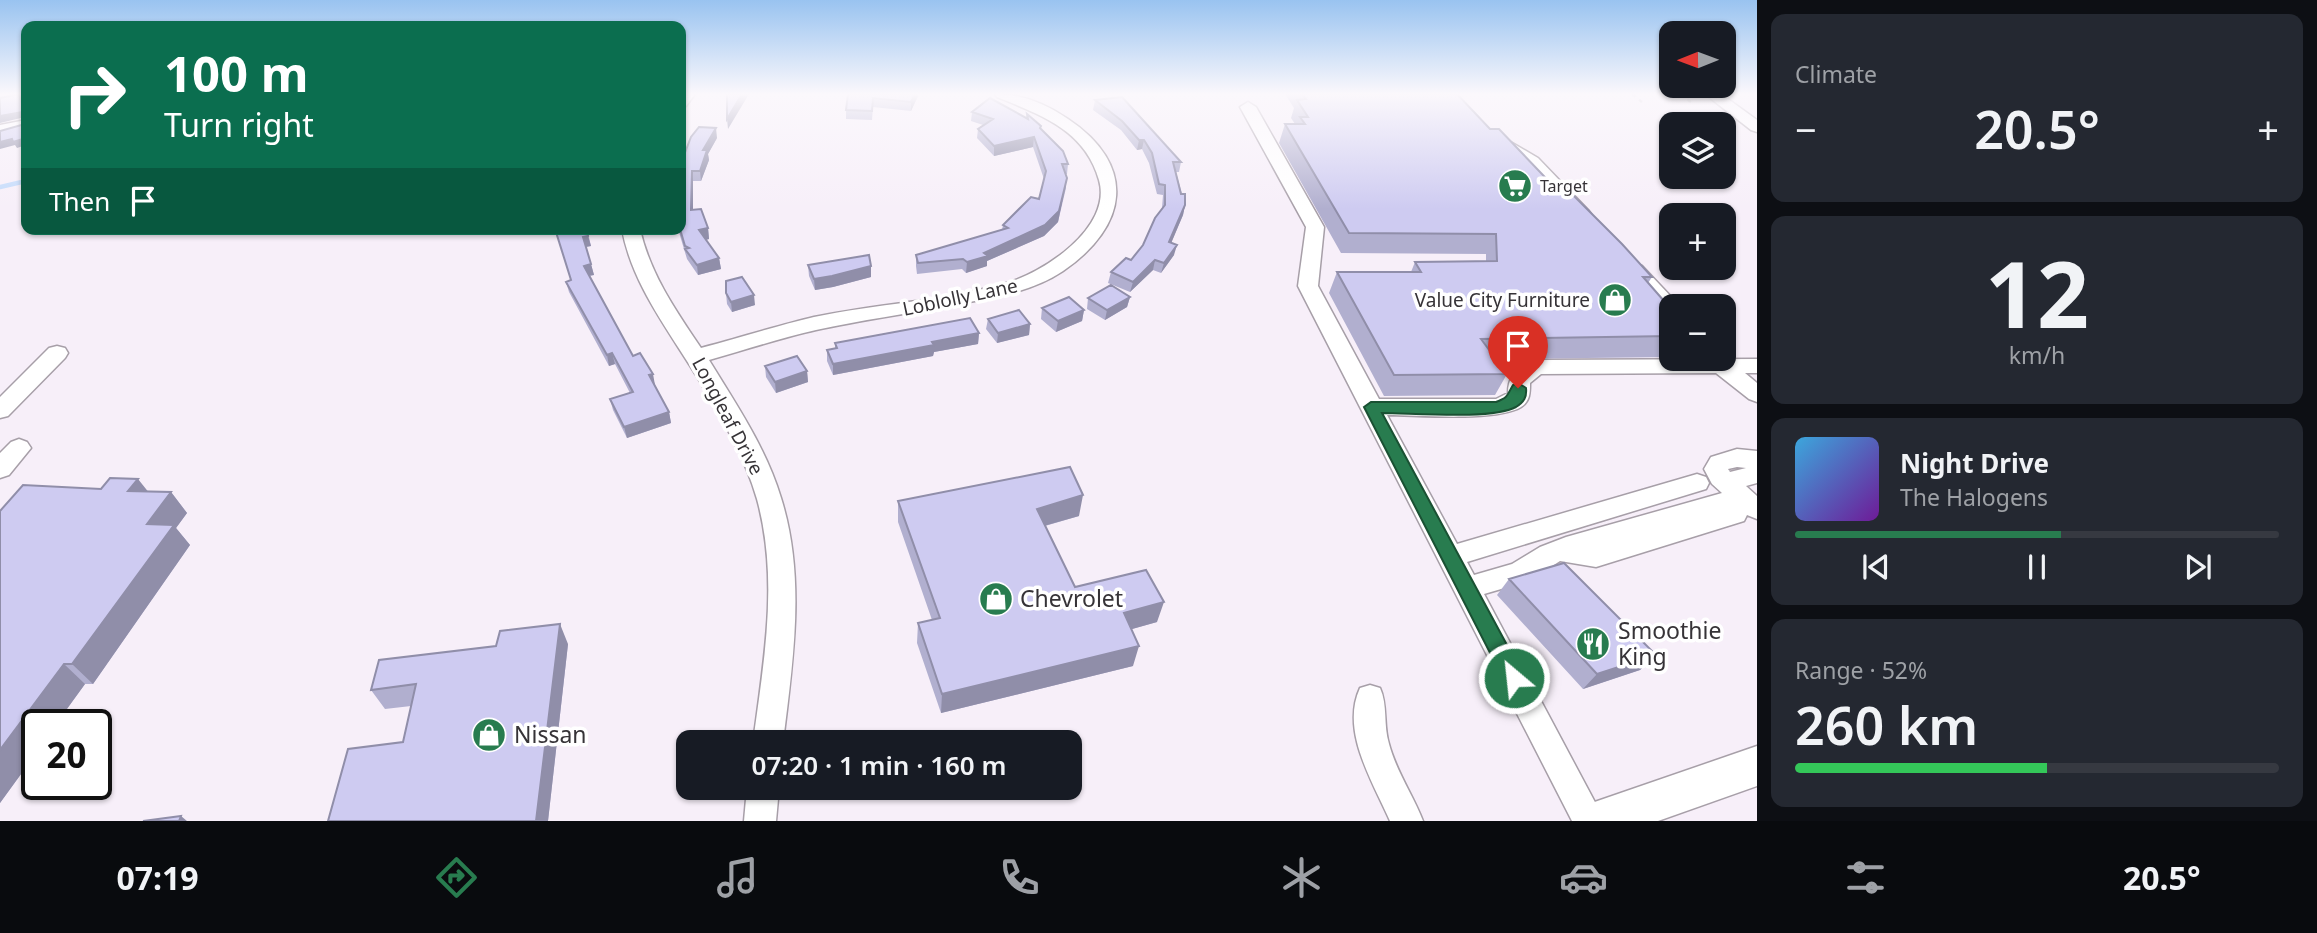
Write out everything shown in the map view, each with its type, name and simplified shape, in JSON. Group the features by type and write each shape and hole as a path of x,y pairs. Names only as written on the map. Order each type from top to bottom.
{"main road":[{"path":"1598,821 1757,766"}],"street":[{"name":"Loblolly Lane","path":"696,357 814,324 1010,289 1035,280 1076,255 1104,222 1110,206 1107,173 1090,144 1076,132"},
{"path":"1262,132 1315,227 1308,286 1588,821"},
{"path":"1488,132 1532,162 1592,225"},
{"name":"Longleaf Drive","path":"633,235 641,264 759,471 770,500 782,578 781,632 769,730"},
{"path":"1625,259 1659,295"},
{"path":"0,410 57,353"},
{"path":"1371,407 1497,407 1512,402 1519,396 1519,380 1536,367 1659,361"},
{"path":"1736,362 1755,367"},
{"path":"1733,371 1757,394"},
{"path":"0,469 19,448"},
{"path":"1739,506 1716,469 1719,463 1737,458 1757,460"},
{"path":"1739,506 1732,480 1757,474"},
{"path":"1450,557 1697,483"},
{"path":"1466,588 1520,573 1559,550 1739,506"},
{"path":"1370,698 1367,710 1372,740 1408,821"},
{"path":"760,821 762,800"}],"path":[{"path":"1625,631 1637,626"}],"building":[{"path":"0,132 21,132 21,140 0,142"},
{"path":"695,132 713,132 703,150 707,150 700,171 692,171 691,210 701,209 708,228 699,230 719,258 697,265 685,249 689,248 685,246 682,235 686,235 686,150"},
{"path":"981,132 1044,132 1063,151 1068,164 1062,164 1067,178 1059,211 1045,225 984,253 988,256 967,262 963,259 918,263 916,255 1008,228 1003,225 1031,197 1039,199 1046,171 1034,137 994,146"},
{"path":"1132,132 1154,132 1181,162 1173,162 1181,194 1185,194 1185,205 1169,242 1177,245 1164,263 1155,260 1133,282 1111,272 1126,258 1131,260 1143,245 1155,218 1165,205 1165,185 1159,184 1152,153 1144,140 1139,140"},
{"path":"1290,132 1502,132 1561,194 1572,194 1652,277 1643,277 1659,295 1659,336 1481,339 1507,374 1394,375 1337,272 1421,272 1415,262 1497,261 1496,234 1349,233"},
{"path":"557,235 588,235 583,237 591,264 584,266 633,356 640,353 653,374 649,375 669,412 624,427 610,399 633,392 612,353 607,355 566,282 571,280"},
{"path":"869,255 871,266 814,279 808,265"},
{"path":"742,277 754,295 731,302 726,293 726,281"},
{"path":"1111,285 1130,297 1107,310 1088,298"},
{"path":"1069,297 1084,310 1058,321 1042,308"},
{"path":"1019,310 1030,324 998,333 988,319"},
{"path":"970,318 979,333 932,342 934,345 833,364 827,350 837,348 835,343"},
{"path":"797,356 807,371 775,382 765,366"},
{"name":"Chevrolet","path":"1070,467 1083,495 1037,509 1075,587 1146,570 1164,602 1124,613 1139,646 942,694 918,623 940,618 898,501"},
{"path":"110,478 138,479 128,491 171,492 147,524 174,525 72,664 64,664 31,709 21,709 21,722 0,750 0,511 23,485 101,489"},
{"path":"1564,563 1656,655 1597,674 1509,579"},
{"name":"Nissan","path":"560,624 536,821 328,821 348,749 403,742 416,684 371,690 379,660 496,646 500,631"},
{"path":"181,816 179,821 143,821"}],"waterway":[{"path":"0,187 21,182"}],"place":[{"name":"Target","path":"1515,186"},
{"name":"Value City Furniture","path":"1615,300"},
{"name":"Chevrolet","path":"996,599"},
{"name":"Smoothie King","path":"1593,644"},
{"name":"Nissan","path":"489,735"}],"route":[{"path":"1514,678 1371,407 1497,407 1512,402 1519,396 1518,388"}]}
